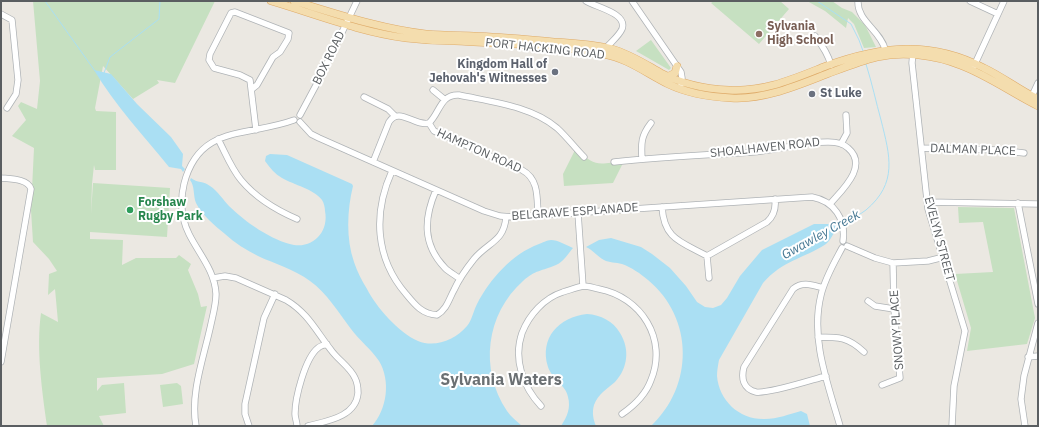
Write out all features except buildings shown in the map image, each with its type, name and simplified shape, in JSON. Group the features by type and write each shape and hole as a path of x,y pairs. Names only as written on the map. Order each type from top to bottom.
{"main road":[{"name":"PORT HACKING ROAD","path":"271,1 347,21 393,29 424,33 573,43 606,48 631,56 669,76 696,94 722,98 752,98 798,86 858,59"},
{"name":"PORT HACKING ROAD","path":"294,1 386,35 407,38 503,44 601,53 624,60 681,85 716,90 758,89 776,85 830,65 873,55 930,50 941,52 973,67 1038,106"},
{"name":"PORT HACKING ROAD","path":"873,55 885,49 913,52"},
{"path":"669,76 675,73 677,66"},
{"name":"PORT HACKING ROAD","path":"973,67 995,74 1035,98"}],"street":[{"name":"BOX ROAD","path":"297,121 295,115 300,115 322,74 356,1"},
{"path":"586,1 614,13 619,16 623,22 622,30 606,48"},
{"path":"632,1 677,66 682,75 681,85"},
{"path":"858,1 857,6 860,15 882,39 885,49"},
{"path":"970,1 998,14"},
{"path":"973,67 1004,1"},
{"path":"252,89 257,85 273,57 280,52 288,39 289,33 235,12 230,12 210,54 209,60 214,68 240,75 250,80 256,130"},
{"path":"1,14 12,20 18,80 16,94 7,108"},
{"path":"815,36 829,58 830,65"},
{"name":"EVELYN STREET","path":"913,52 912,64 927,202 965,331 954,386 952,426"},
{"path":"1035,98 1038,83"},
{"path":"433,90 444,99"},
{"path":"429,124 434,118 444,99 454,94 459,95 531,112 543,118 558,129 584,157"},
{"path":"364,97 388,108 395,116 389,122 372,162"},
{"path":"840,426 820,353 818,337 819,306 823,288 844,245 843,223 838,212 830,204 848,183 855,172 856,161 854,156 850,149 841,144 847,133 846,115"},
{"name":"HAMPTON ROAD","path":"395,116 402,116 422,124 429,124 434,131 522,170 530,175 536,184 538,215"},
{"path":"196,426 195,410 197,384 216,294 213,278 204,259 184,226 182,198 188,173 194,159 206,146 218,139 238,132 256,130 297,121"},
{"name":"BELGRAVE ESPLANADE","path":"297,121 314,136 484,211 506,217 812,197 821,199 830,204"},
{"path":"642,159 642,138 651,123"},
{"path":"218,139 241,180 275,209 297,219"},
{"name":"SHOALHAVEN ROAD","path":"614,162 762,151 806,143 830,142 841,144"},
{"name":"DALMAN PLACE","path":"922,148 998,150 1024,153"},
{"path":"392,171 382,196 379,223 384,255 396,281 416,307 426,313 437,316 443,311 460,279 474,259 501,235 506,217"},
{"path":"1,178 26,182 30,185 31,189 1,362"},
{"path":"436,190 430,207 427,227 429,242 445,268 460,279"},
{"path":"707,256 767,222 774,210 775,199"},
{"path":"927,202 1038,204"},
{"path":"1018,203 1038,304"},
{"path":"662,207 663,221 670,233 687,245 707,256"},
{"path":"578,213 583,286"},
{"path":"844,245 875,258 893,263 924,261 944,257"},
{"path":"707,256 709,278"},
{"name":"SNOWY PLACE","path":"882,385 900,378 894,309 893,263"},
{"path":"213,278 224,276 236,278 274,294 293,304 306,314 327,344 355,378 358,385 357,397 351,409 331,420 308,426"},
{"path":"823,288 806,284 797,286 793,289 744,367 743,381 746,386 755,392 767,392 826,376"},
{"path":"540,406 532,397 522,377 519,351 521,338 533,313 544,302 558,293 583,286 608,290 628,300 644,317 652,332 656,351 656,362 651,382 642,397 631,408 622,414"},
{"path":"249,426 245,414 245,404 264,318 274,294"},
{"path":"868,301 875,306 894,309"},
{"path":"1025,426 1021,399 1028,357 1038,323"},
{"path":"818,337 839,337 854,343 864,352"},
{"path":"297,426 295,414 296,402 304,368 318,348 327,344"},
{"path":"1028,357 1038,356"}],"green space":[{"path":"33,1 215,1 175,83 157,80 159,83 133,99 103,66 95,108 96,111 116,112 116,170 95,170 94,165 91,214 93,183 170,188 167,237 90,232 90,239 123,240 122,265 136,258 176,258 179,255 191,264 188,270 198,294 201,307 207,306 194,364 162,374 97,378 97,391 102,385 124,383 126,413 99,416 104,426 47,426 40,370 39,340 41,313 58,322 55,289 48,295 49,274 57,271 49,259 33,242 31,210 34,148 12,136 26,120 18,106 21,102 37,109 40,81"},
{"path":"714,1 780,1 789,9 759,44 711,3"},
{"path":"807,1 832,1 842,8 852,12 865,25 876,47 864,48 854,24 848,18 846,28 825,11"},
{"path":"651,40 671,68 669,70 636,51"},
{"path":"576,148 593,162 608,163 624,161 613,183 564,186 563,174"},
{"path":"958,207 1014,208 1035,318 1027,344 967,351 971,328 955,274 993,272 983,222 959,223"},
{"path":"177,383 181,386 183,404 163,407 160,385"}],"water":[{"path":"94,70 111,74 137,104 171,137 183,154 182,166 185,169 183,172 181,169 169,167 120,108"},
{"path":"270,154 287,155 352,184 348,224 351,253 361,279 376,304 389,319 403,332 424,343 438,343 451,339 462,331 469,324 477,304 488,285 503,268 529,248 546,241 554,240 573,248 559,264 527,277 511,294 501,309 494,326 490,360 492,378 498,395 507,411 522,426 372,426 381,411 386,395 383,369 376,357 354,333 322,291 298,273 245,249 209,220 196,203 193,185 190,180 191,178 208,184 235,212 250,224 268,235 294,245 308,244 314,241 325,225 326,218 323,201 314,193 287,181 275,173 265,161 266,156"},
{"path":"838,222 839,227 826,244 778,269 763,283 719,360 717,376 719,385 726,401 732,407 747,416 765,419 801,411 807,414 810,426 651,426 665,410 675,392 681,372 683,352 681,332 674,313 663,296 648,280 625,265 604,260 586,247 599,240 611,238 641,247 670,268 686,286 697,302 705,307 713,308 721,305 727,298 740,276 762,250 814,224 832,224"},
{"path":"587,314 606,319 614,325 620,333 625,345 625,365 619,377 603,392 594,405 593,413 596,426 561,426 568,412 569,401 565,389 548,367 546,347 549,338 560,324 568,319"}],"waterway":[{"path":"45,1 95,71"},
{"path":"104,73 110,57 159,19 160,1"},
{"name":"Gwawley Creek","path":"817,1 851,24 863,51"},
{"name":"Gwawley Creek","path":"844,222 864,212 876,200 883,190 889,168 887,145 866,64"}],"place":[{"name":"Sylvania High School","path":"759,34"},
{"name":"Kingdom Hall of Jehovah's Witnesses","path":"555,72"},
{"name":"St Luke","path":"812,94"},
{"name":"Forshaw Rugby Park","path":"130,210"}],"district":[{"name":"Sylvania Waters","path":"501,380"}]}
